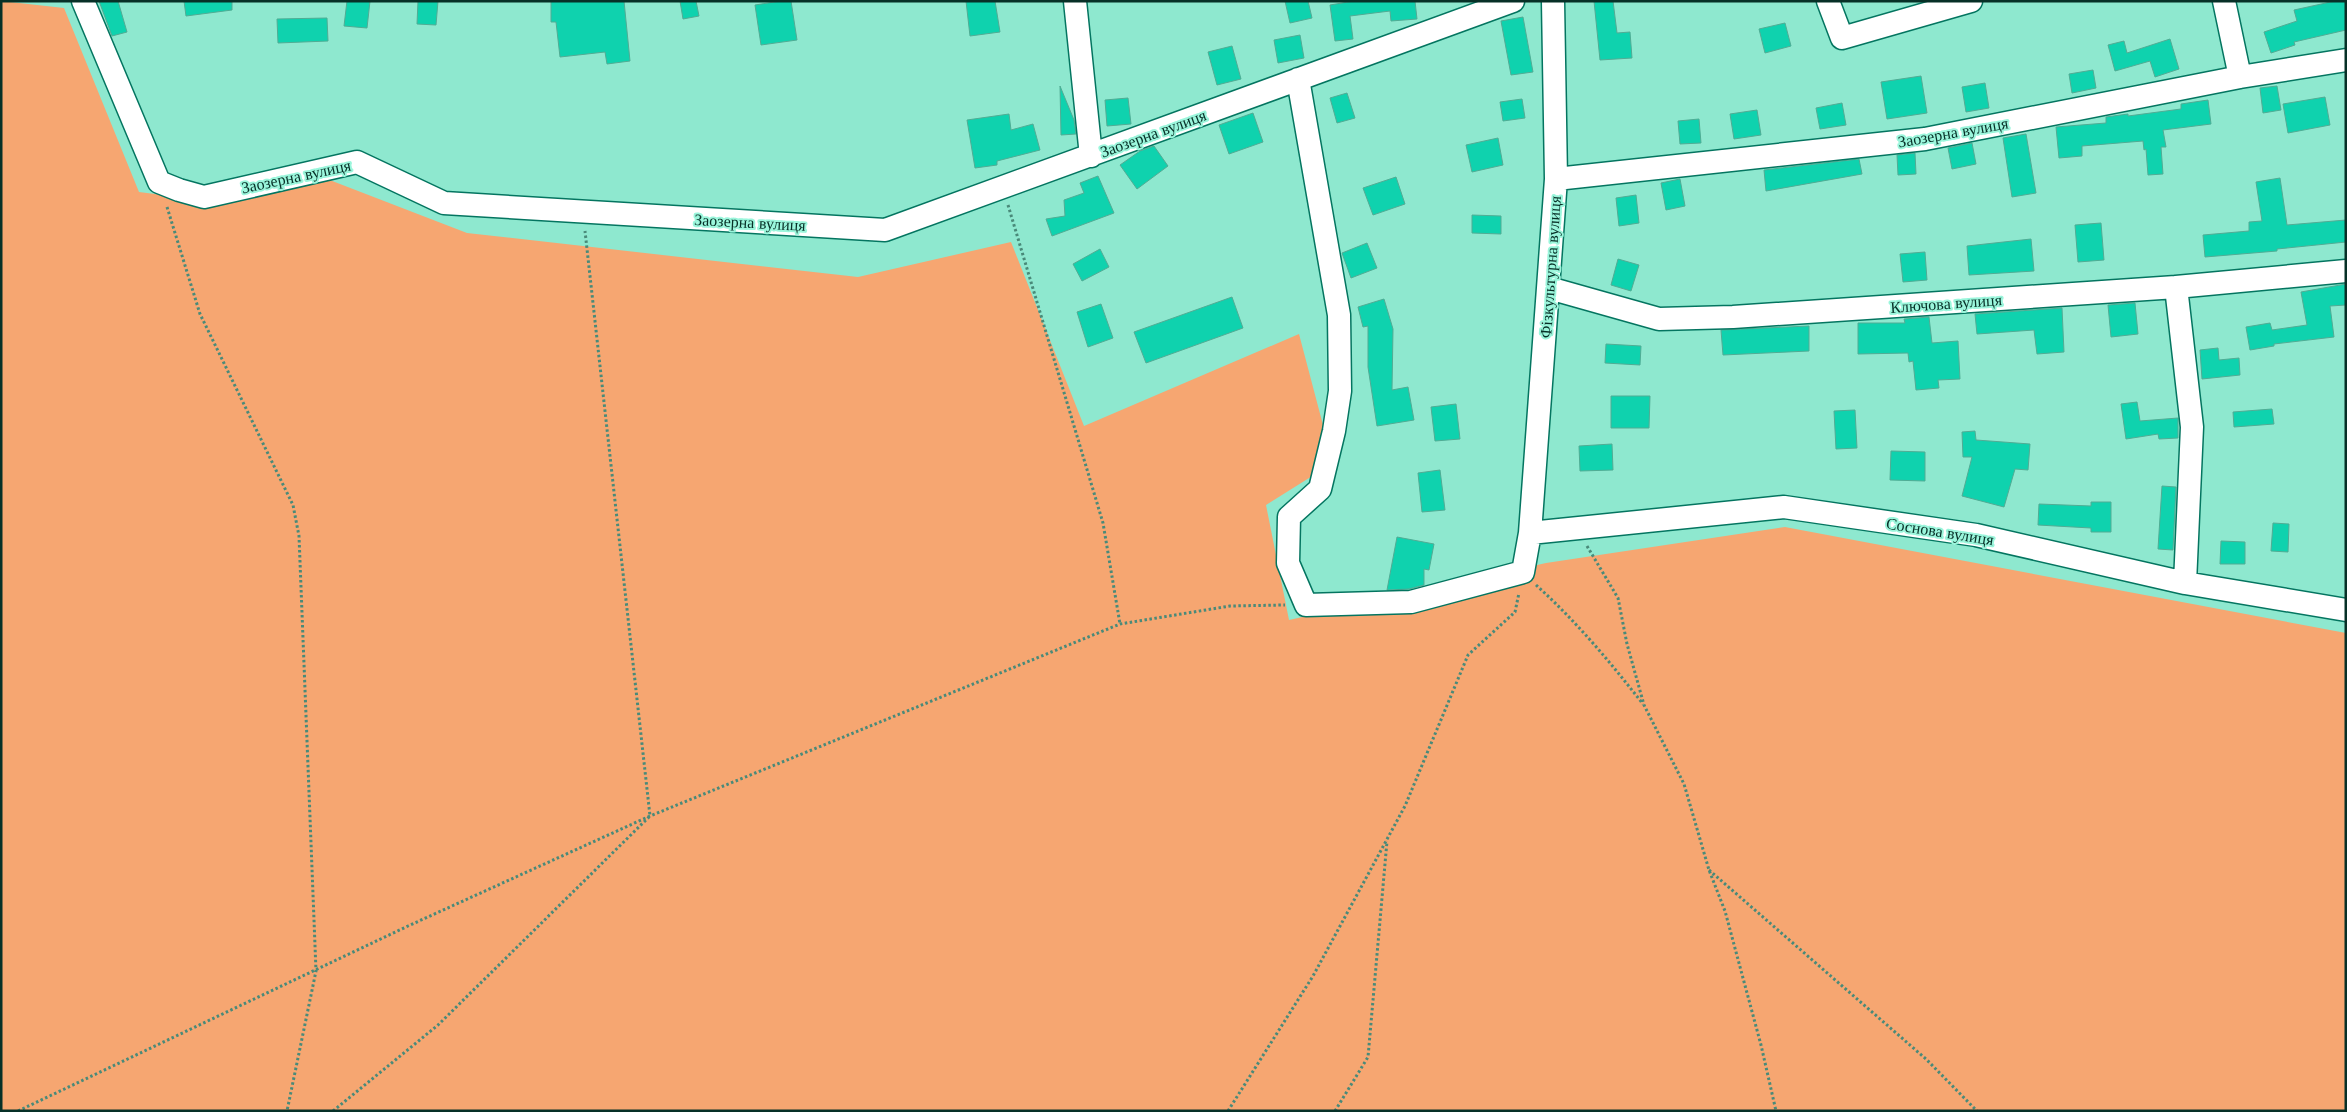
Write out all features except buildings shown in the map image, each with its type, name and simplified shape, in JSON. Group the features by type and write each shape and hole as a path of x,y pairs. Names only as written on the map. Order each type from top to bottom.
{"street":[{"path":"83,1 159,182"},
{"path":"1075,1 1091,156"},
{"name":"Заозерна вулиця","path":"159,182 204,197 357,162 444,203 885,230 1512,1"},
{"name":"Фізкультурна вулиця","path":"1522,572 1530,533 1556,179 1553,1"},
{"path":"1828,1 1842,38 1972,1"},
{"path":"2224,1 2240,77"},
{"name":"Заозерна вулиця","path":"1556,179 1925,139 2240,77 2346,60"},
{"path":"1298,79 1339,315 1340,391 1334,431 1320,489 1289,517 1288,563 1306,605 1411,602 1522,572"},
{"name":"Ключова вулиця","path":"1549,288 1659,319 1734,317 2176,287 2346,271"},
{"path":"2176,287 2192,427 2185,583"},
{"name":"Соснова вулиця","path":"1530,533 1784,507 1976,535 2185,583 2346,610"}],"path":[{"path":"159,182 200,314 293,505 299,536 316,971 287,1111"},
{"path":"1003,188 1104,524 1120,624"},
{"path":"583,212 650,816"},
{"path":"1576,528 1618,598 1627,644 1644,706"},
{"path":"1522,572 1563,610 1611,662 1644,706 1684,784 1709,870 1725,911 1762,1045 1776,1111"},
{"path":"1228,1111 1313,976 1405,806 1468,655 1515,612 1522,572"},
{"path":"18,1111 650,816 1120,624 1230,606 1306,605"},
{"path":"333,1111 438,1025 650,816"},
{"path":"1335,1111 1368,1057 1387,838"},
{"path":"1709,870 1926,1059 1976,1111"}],"shaded area":[{"path":"1,1 64,8 139,192 226,203 327,179 467,233 858,277 1011,242 1084,426 1299,334 1333,463 1266,505 1289,620 1546,563 1785,527 2346,633 2346,1111 1,1111"}]}
